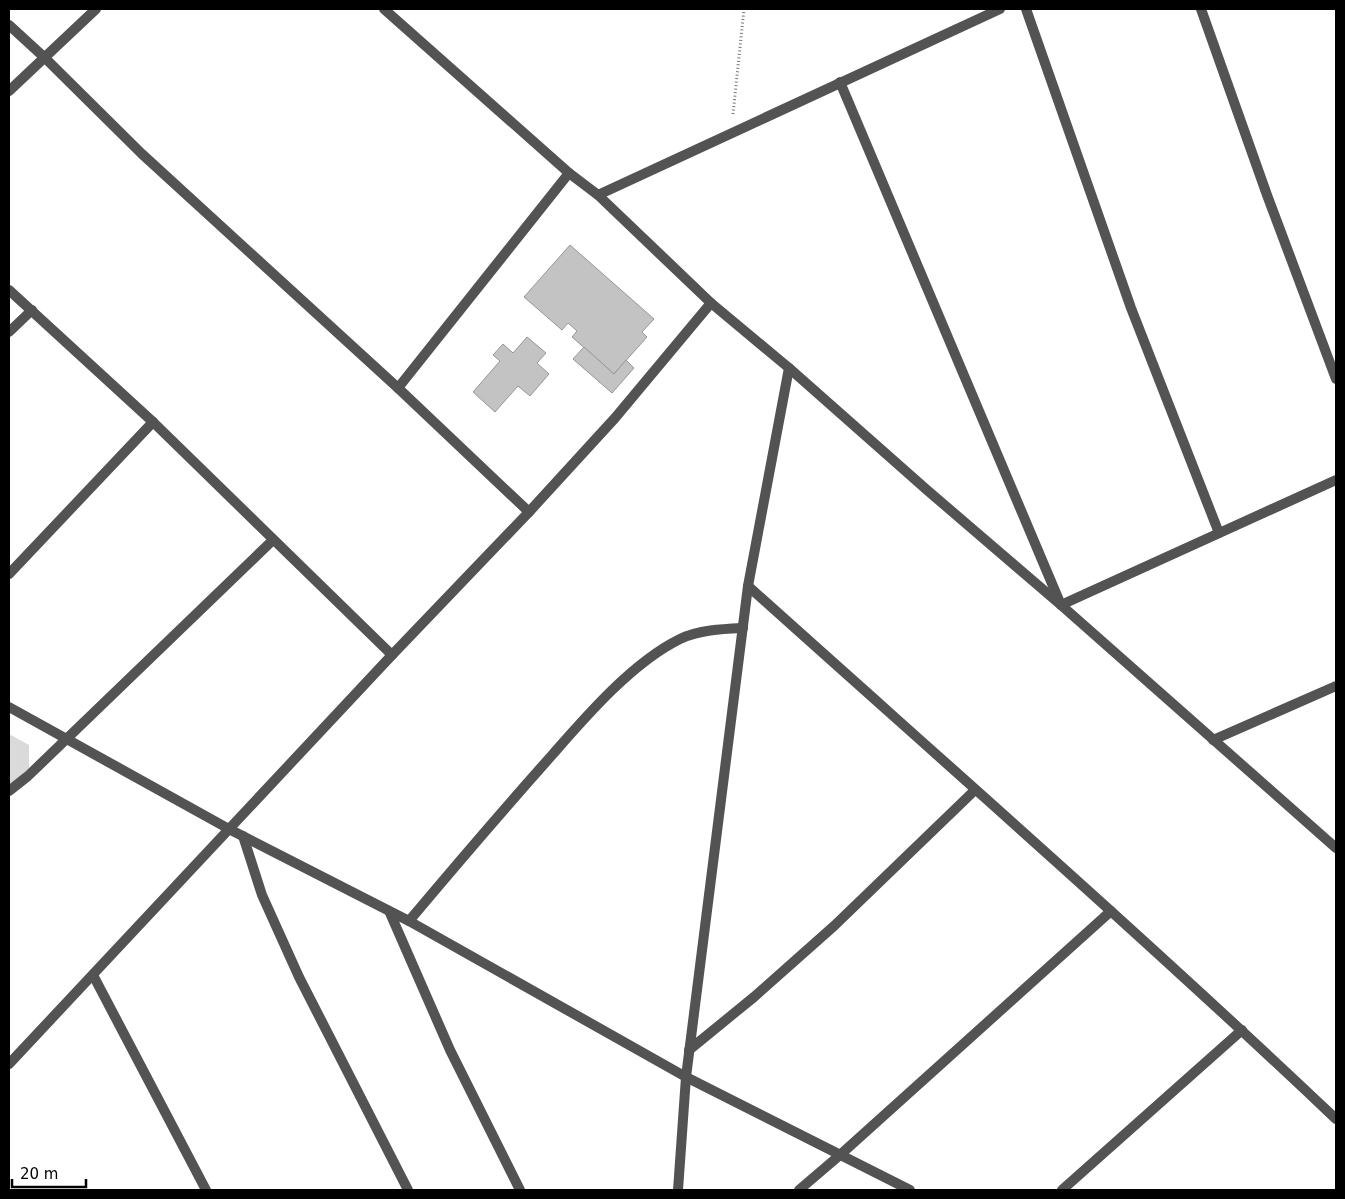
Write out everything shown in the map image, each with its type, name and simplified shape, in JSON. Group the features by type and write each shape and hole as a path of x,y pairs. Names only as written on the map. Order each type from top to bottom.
{"street":[{"path":"9,91 96,9"},
{"path":"384,9 569,173 598,195 711,303 789,368 1061,605 1336,848"},
{"path":"598,195 1000,9"},
{"path":"1026,9 1131,308 1219,533"},
{"path":"1202,9 1267,195 1336,380"},
{"path":"9,25 142,154 398,388 529,512"},
{"path":"840,82 1061,605"},
{"path":"398,388 569,173"},
{"path":"9,290 153,422 392,655"},
{"path":"9,1064 392,655 529,512 615,418 711,303"},
{"path":"9,332 32,310"},
{"path":"678,1190 689,1050 748,586 789,368"},
{"path":"9,574 153,422"},
{"path":"1061,605 1336,480"},
{"path":"9,791 28,776 273,540"},
{"path":"748,586 1111,911 1242,1030 1336,1119"},
{"path":"409,921 491,823 595,707 627,677 655,654 680,639 721,629 743,628"},
{"path":"1213,740 1336,686"},
{"path":"9,707 229,829 390,913 409,921 686,1077 910,1190"},
{"path":"689,1050 754,997 834,926 975,790"},
{"path":"243,836 262,895 299,977 408,1190"},
{"path":"799,1190 1111,911"},
{"path":"390,913 450,1050 520,1190"},
{"path":"92,975 206,1190"},
{"path":"1062,1190 1242,1030"}],"path":[{"path":"732,132 744,9"}],"shaded area":[{"path":"9,734 29,745 29,770 9,785"}],"building":[{"path":"570,245 654,319 642,332 647,337 614,374 572,337 577,331 568,323 562,330 524,297"},
{"path":"527,337 546,353 537,363 549,374 530,396 518,386 495,412 473,392 500,361 493,355 503,344 513,353"},
{"path":"584,347 614,374 626,360 634,368 612,393 573,359"}]}
